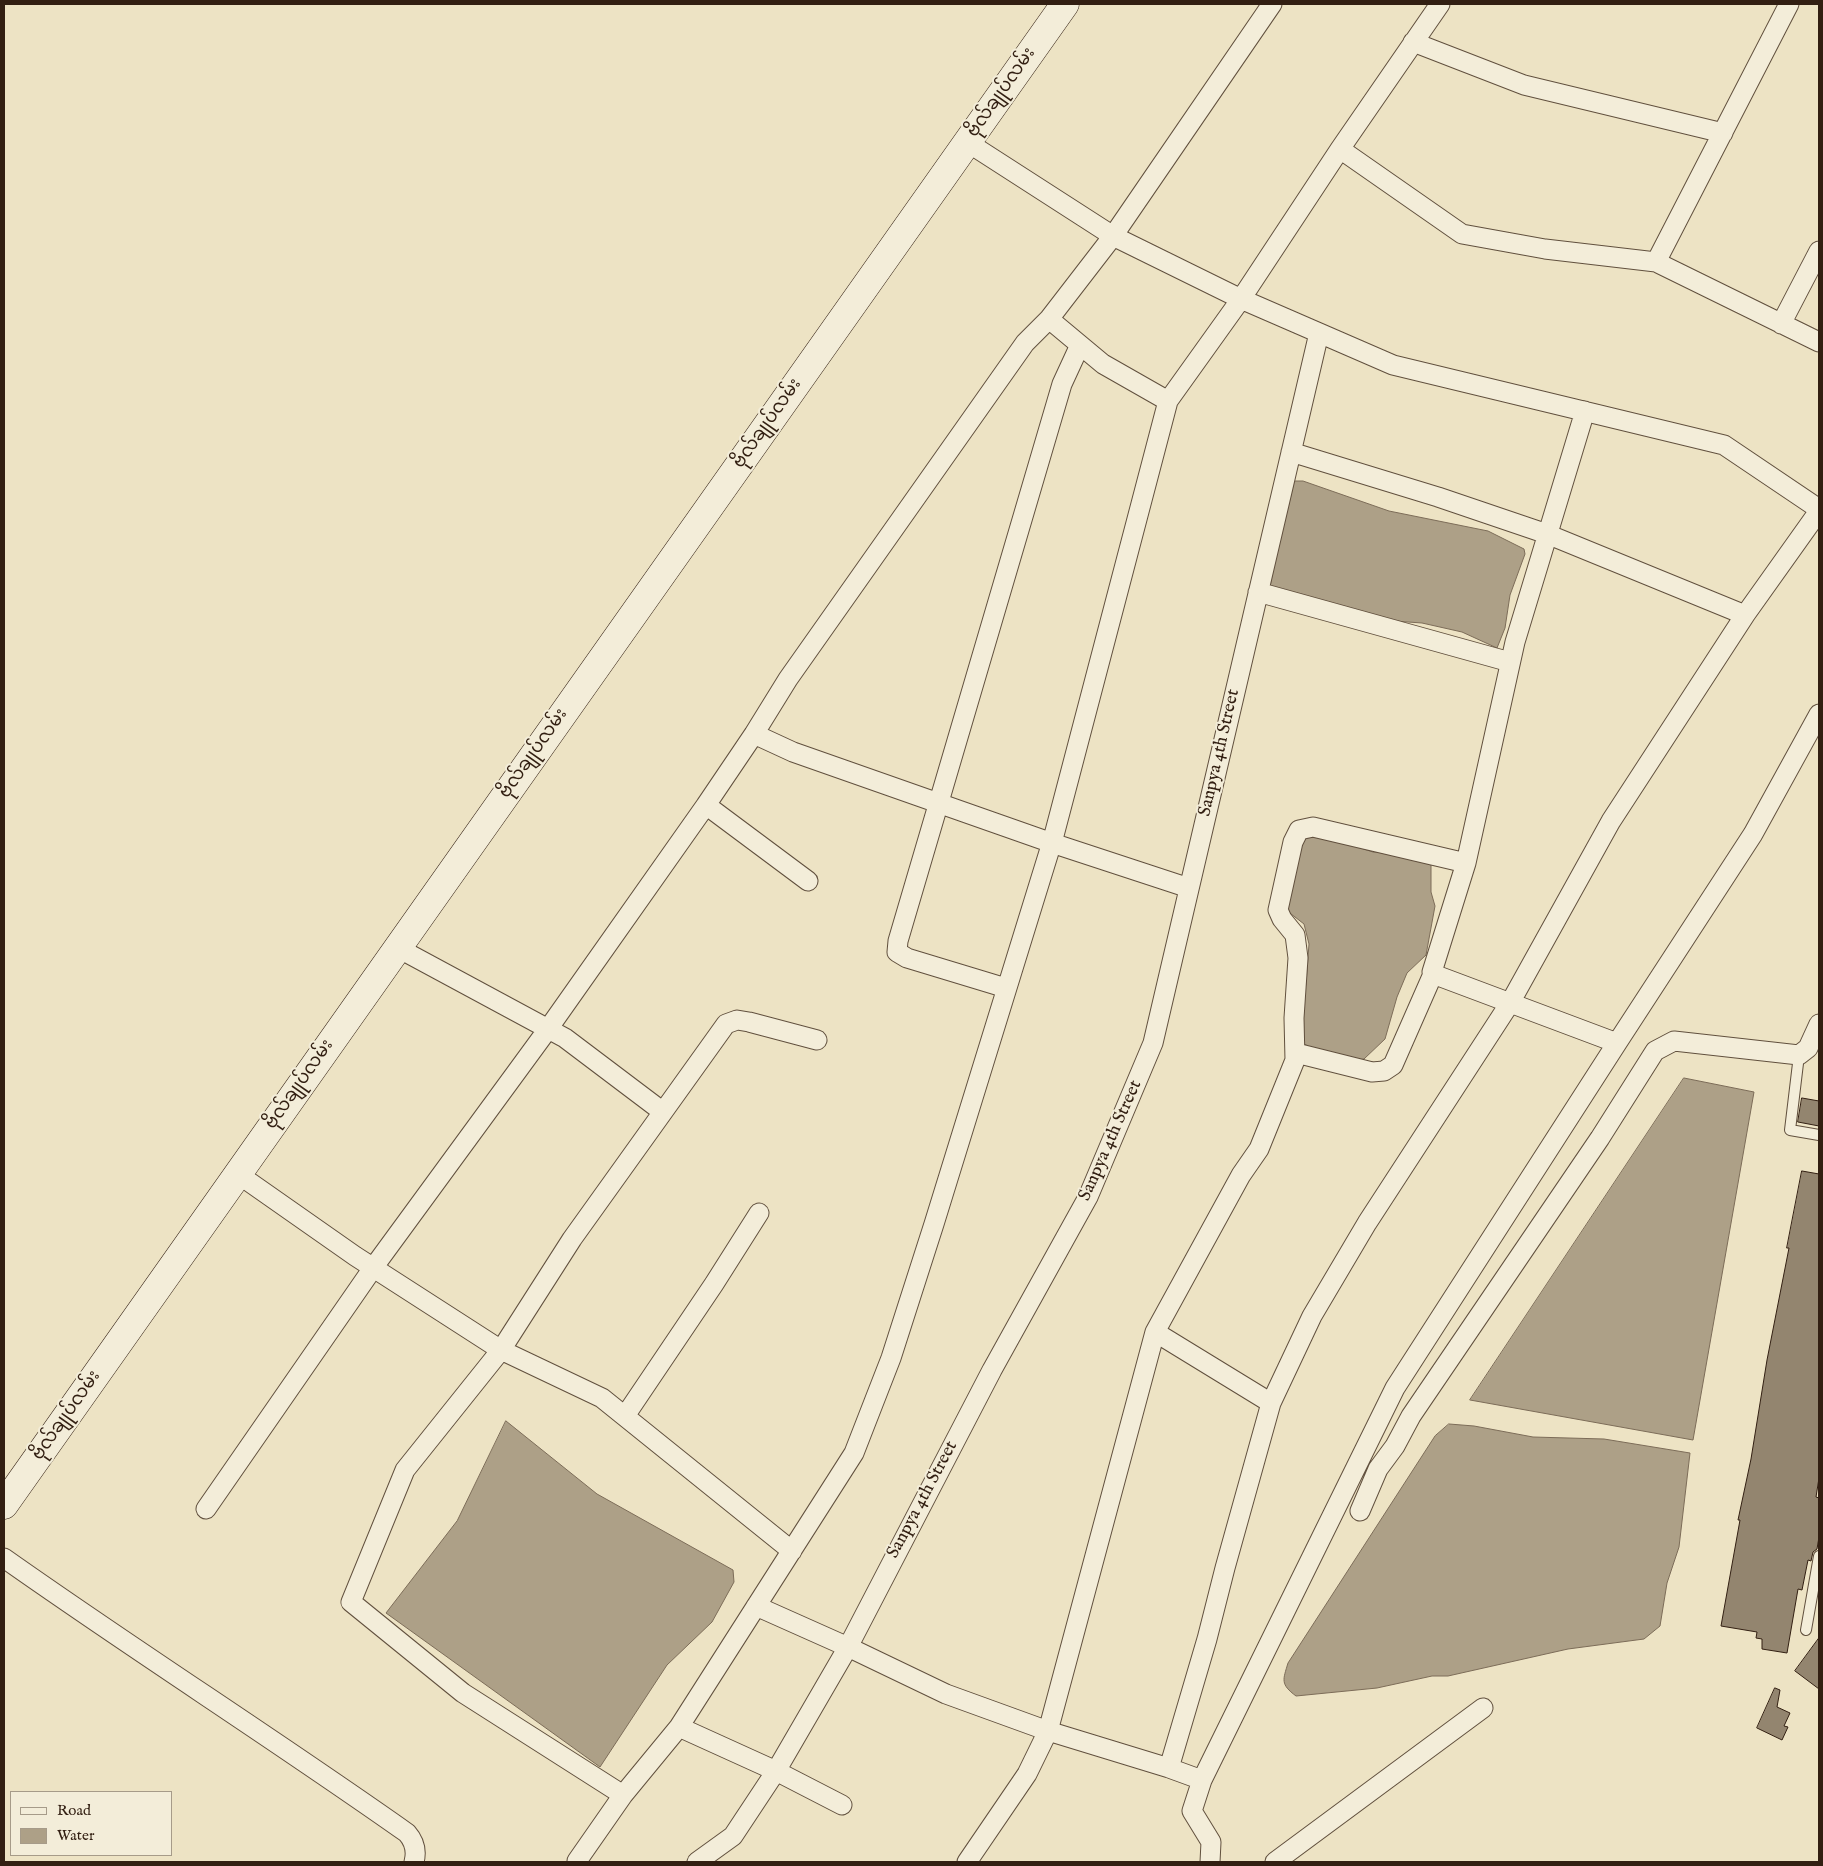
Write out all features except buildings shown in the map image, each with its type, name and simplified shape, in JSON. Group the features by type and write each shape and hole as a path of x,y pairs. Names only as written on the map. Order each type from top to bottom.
{"street":[{"name":"ဗိုလ်ချုပ်လမ်း","path":"4,1505 1065,4"},
{"path":"206,1509 373,1268 548,1029 706,805 754,734 788,679 1014,359 1026,343 1049,319 1113,236 1272,4"},
{"path":"577,1861 622,1795 678,1727 854,1453 891,1358 1052,842 1168,401 1240,299 1440,4"},
{"path":"1656,262 1787,4"},
{"path":"1413,42 1524,85 1723,133"},
{"path":"967,142 1113,236 1240,299 1393,366 1724,445 1819,510 1745,615 1611,821 1510,1003 1362,1232 1312,1316 1271,1403 1225,1568 1208,1639 1169,1768"},
{"path":"1340,149 1462,234 1545,249 1656,262 1819,342"},
{"path":"1781,324 1819,251"},
{"path":"1049,319 1103,364 1168,401"},
{"name":"Sanpya 4th Street","path":"697,1862 732,1836 776,1772 848,1647 992,1370 1088,1197 1154,1043 1319,333"},
{"path":"1006,988 906,958 897,952 898,941 1062,384 1080,345"},
{"path":"1296,1053 1372,1072 1384,1072 1393,1065 1433,974 1432,969 1466,864 1510,662 1585,411"},
{"path":"1291,452 1438,497 1547,534 1745,615"},
{"path":"1258,592 1510,662"},
{"path":"1210,1862 1211,1842 1192,1811 1202,1780 1396,1388 1617,1042 1753,834 1819,714"},
{"path":"754,734 793,752 1189,888"},
{"path":"706,805 808,881"},
{"path":"968,1862 1027,1774 1048,1731 1155,1332 1241,1175 1259,1150 1292,1070 1296,1053 1294,1018 1298,958 1295,935 1282,919 1278,910 1293,842 1299,830 1313,827 1466,864"},
{"path":"398,948 564,1038 663,1112"},
{"path":"1433,974 1617,1042"},
{"path":"622,1795 463,1693 351,1602 405,1470 501,1350 572,1239 726,1024 737,1020 817,1040"},
{"path":"1360,1511 1378,1469 1395,1446 1411,1416 1600,1138 1655,1051 1674,1042 1799,1055 1808,1048 1819,1024"},
{"path":"238,1174 373,1268 501,1350 602,1398 792,1551"},
{"path":"625,1416 714,1284 758,1213"},
{"path":"1155,1332 1271,1403"},
{"path":"4,1558 97,1624 337,1783 407,1832 413,1842 414,1862"},
{"path":"756,1606 946,1694 1048,1731 1202,1780"},
{"path":"1275,1862 1482,1708"},
{"path":"678,1727 842,1805"}],"lane":[{"path":"1799,1055 1790,1130 1819,1135"},
{"path":"1806,1630 1819,1556"}],"water":[{"path":"1294,481 1303,481 1389,511 1488,531 1524,549 1525,554 1510,595 1505,628 1497,648 1462,632 1422,623 1380,620 1270,587"},
{"path":"1305,835 1321,835 1373,852 1389,853 1431,862 1431,892 1435,906 1426,955 1407,973 1397,997 1385,1039 1364,1059 1346,1062 1320,1054 1300,1041 1296,1026 1306,984 1309,944 1304,924 1286,910 1295,857"},
{"path":"1684,1078 1754,1092 1693,1440 1470,1400"},
{"path":"506,1421 597,1494 733,1570 734,1582 712,1622 667,1665 600,1767 386,1613 457,1521"},
{"path":"1449,1424 1474,1426 1533,1437 1604,1439 1690,1453 1679,1547 1667,1583 1660,1626 1644,1639 1568,1649 1448,1676 1432,1676 1377,1688 1296,1696 1287,1688 1284,1681 1288,1663 1435,1436"}]}
